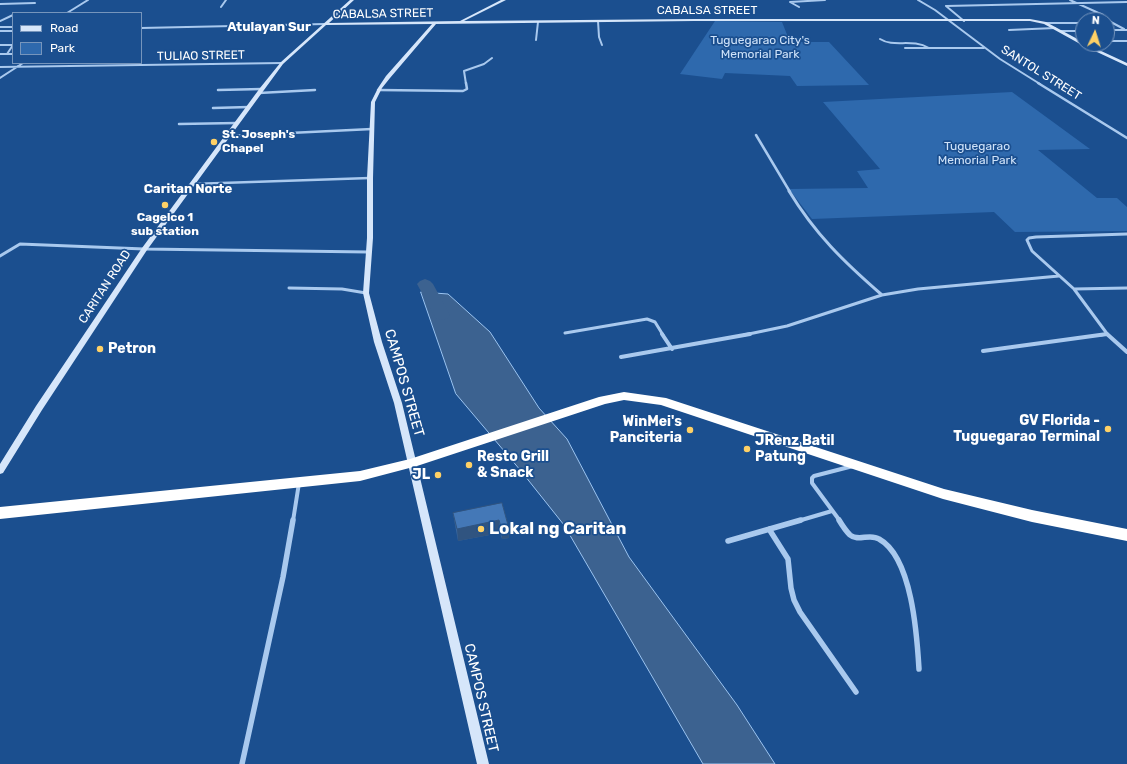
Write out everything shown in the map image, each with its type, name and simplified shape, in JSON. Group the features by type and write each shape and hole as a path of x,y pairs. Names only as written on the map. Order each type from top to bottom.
{"highway":[{"path":"0,513 360,476 412,463 603,400 624,396 662,401 943,494 989,506 1127,535"}],"street":[{"path":"69,12 88,0"},
{"path":"221,7 226,0"},
{"name":"CARITAN ROAD","path":"0,471 39,408 144,248 237,123 282,64 352,0"},
{"path":"461,22 504,0"},
{"path":"799,7 790,2 825,0"},
{"name":"SANTOL STREET","path":"918,0 935,10 984,48 1127,138"},
{"path":"1070,0 1096,12"},
{"path":"964,21 946,6 1127,2"},
{"path":"0,4 35,3"},
{"path":"0,21 12,15"},
{"name":"CABALSA STREET","path":"325,24 598,21 1034,20 1045,23 1075,39"},
{"path":"598,21 599,37 602,45"},
{"path":"536,40 538,22"},
{"name":"CAMPOS STREET","path":"435,23 388,77 378,90 373,102 370,224 366,293 378,342 398,403 483,764"},
{"path":"1045,23 1075,23"},
{"path":"142,28 325,24"},
{"path":"1115,24 1126,30"},
{"path":"0,27 12,27"},
{"path":"1009,30 1055,28"},
{"path":"1060,31 1075,30"},
{"path":"1115,30 1126,30"},
{"path":"0,32 12,31"},
{"path":"880,39 886,42 922,43 929,48"},
{"path":"1115,41 1127,41"},
{"path":"0,45 12,45"},
{"path":"7,54 12,46"},
{"path":"905,48 984,48"},
{"name":"CABALSA STREET","path":"1100,52 1127,65"},
{"path":"0,54 12,54"},
{"path":"378,90 463,90 466,89 464,71 484,64 492,58"},
{"path":"0,78 21,64"},
{"name":"TULIAO STREET","path":"0,67 282,64"},
{"path":"218,90 314,90"},
{"path":"213,108 249,108"},
{"path":"179,124 237,123"},
{"path":"228,136 372,129"},
{"path":"756,135 789,192 815,229 842,259 882,295"},
{"path":"192,184 370,178"},
{"path":"1127,234 1029,238 1027,240 1032,251 1074,289 1088,306 1107,334 1127,352"},
{"path":"0,256 20,244 368,252"},
{"path":"621,357 780,327 882,295 918,289 1059,276"},
{"path":"289,288 342,289 366,293"},
{"path":"1074,289 1127,288"},
{"path":"565,333 647,319 655,322 672,348"},
{"path":"983,351 1107,334"},
{"path":"857,465 812,478 812,483 850,535 857,539 873,537 881,539 902,566 917,640 919,669"},
{"path":"242,764 283,577 299,483"},
{"path":"728,541 832,511"},
{"path":"769,529 788,559 791,588 800,612 856,692"}],"green space":[{"name":"Tuguegarao City's Memorial Park","path":"715,21 782,22 790,42 829,42 869,85 797,86 790,76 725,73 722,79 680,74"},
{"name":"Tuguegarao Memorial Park","path":"1012,92 1090,149 1038,150 1097,198 1117,198 1127,207 1127,231 1015,232 994,212 812,219 789,189 868,188 857,171 880,169 823,102"}],"shaded area":[{"path":"421,292 448,294 490,332 539,408 567,439 629,557 737,705 775,764 703,764 564,525 456,394"}],"building":[{"path":"502,503 508,525 501,527 499,520 457,529 453,513"}],"waterway":[{"path":"425,284 442,315"}],"place":[{"name":"St. Joseph's Chapel","path":"214,142"},
{"name":"Cagelco 1 sub station","path":"165,205"},
{"name":"Petron","path":"100,349"},
{"name":"GV Florida - Tuguegarao Terminal","path":"1108,429"},
{"name":"WinMei's Panciteria","path":"690,430"},
{"name":"JRenz Batil Patung","path":"747,449"},
{"name":"Resto Grill & Snack","path":"469,465"},
{"name":"JL","path":"438,475"},
{"name":"Lokal ng Caritan","path":"481,529"}],"district":[{"name":"Atulayan Sur","path":"269,27"},
{"name":"Caritan Norte","path":"188,189"}]}
